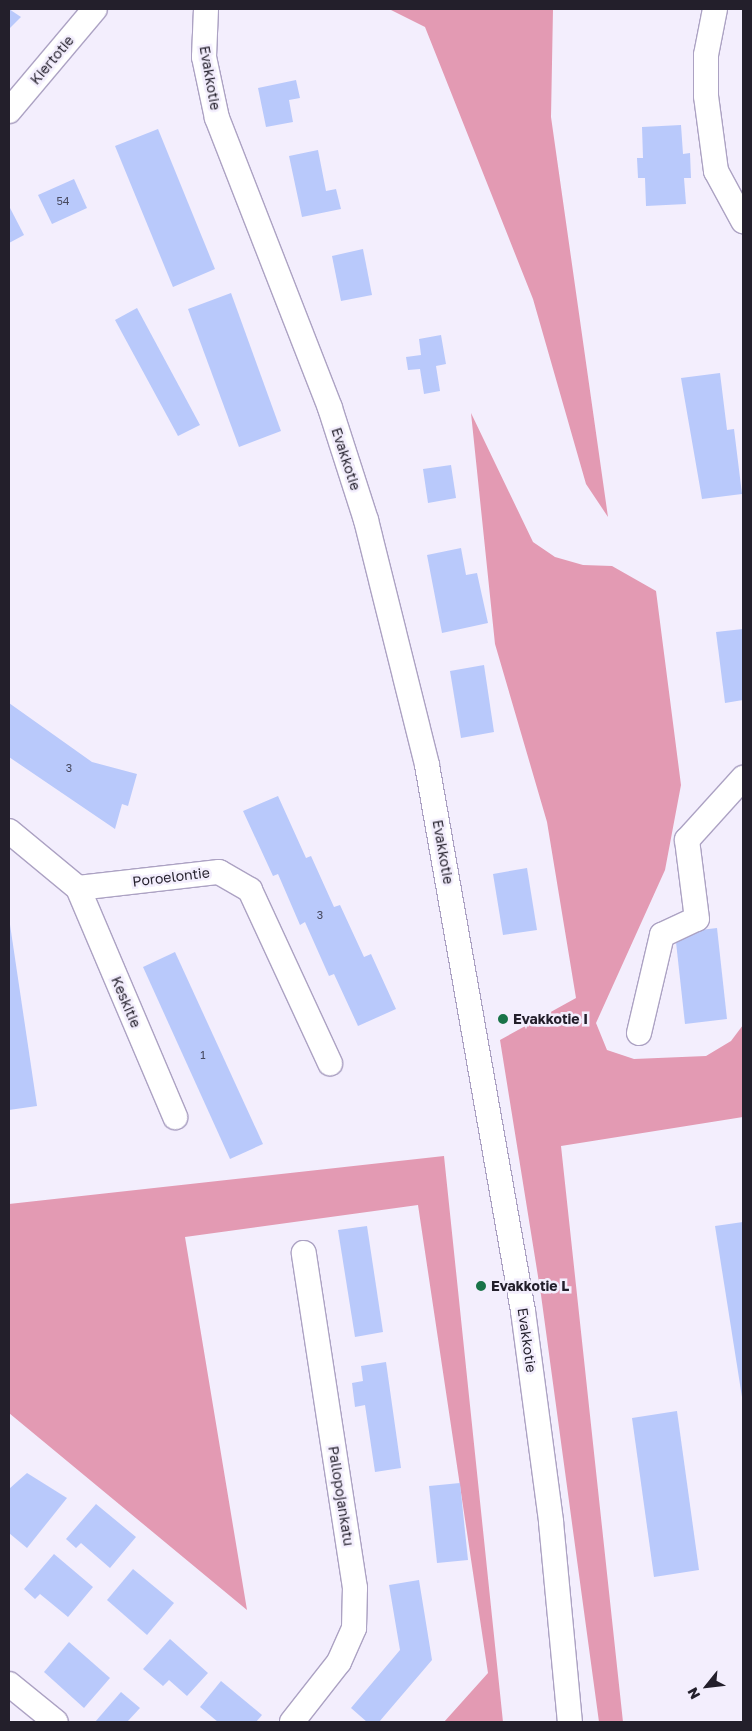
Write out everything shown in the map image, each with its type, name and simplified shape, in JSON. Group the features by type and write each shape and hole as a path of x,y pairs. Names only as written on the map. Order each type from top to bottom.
{"street":[{"name":"Kiertotie","path":"9,111 95,9"},
{"name":"Evakkotie","path":"206,9 204,57 217,118 330,408 366,520 428,765 523,1311 552,1532 570,1722"},
{"path":"715,9 706,55 707,106 716,171 743,220"},
{"path":"639,1033 662,935 697,919 688,840 743,778"},
{"path":"9,831 78,888"},
{"name":"Poroelontie","path":"78,888 218,872 250,890 330,1063"},
{"name":"Keskitie","path":"78,888 176,1117"},
{"name":"Pallopojankatu","path":"292,1722 340,1662 354,1628 355,1588 304,1253"},
{"path":"9,1684 56,1722"}],"shaded area":[{"path":"389,9 553,9 551,117 608,517 586,484 533,299 425,27"},
{"path":"471,413 533,542 555,557 583,565 612,566 656,591 681,785 665,870 596,1023 607,1050 634,1059 706,1056 731,1041 743,1025 743,1117 561,1146 623,1722 599,1722 541,1295 500,1040 576,998 547,822 495,644"},
{"path":"444,1156 503,1722 444,1722 488,1673 418,1205 185,1237 247,1610 9,1413 9,1204"}],"building":[{"path":"9,9 21,17 9,29"},
{"path":"296,80 300,98 289,100 293,122 266,127 258,88"},
{"path":"681,125 683,154 690,153 691,178 684,178 686,204 646,206 645,178 638,178 637,158 643,158 642,127"},
{"path":"158,129 215,269 173,287 115,146"},
{"path":"318,150 326,191 336,189 341,209 302,217 289,156"},
{"path":"74,179 87,208 52,224 38,195"},
{"path":"9,206 24,235 9,243"},
{"path":"363,249 372,295 341,301 332,256"},
{"path":"231,293 281,431 239,447 188,309"},
{"path":"137,308 200,425 178,436 115,320"},
{"path":"441,335 446,364 436,366 440,391 424,394 420,369 408,370 406,357 421,355 419,339"},
{"path":"720,373 727,430 734,429 742,494 702,499 681,378"},
{"path":"451,465 456,498 428,503 423,469"},
{"path":"461,548 466,575 477,573 488,623 442,633 427,555"},
{"path":"743,629 743,700 725,703 716,632"},
{"path":"484,665 494,732 461,738 450,671"},
{"path":"9,703 92,762 137,774 128,806 122,804 115,829 9,757"},
{"path":"278,796 306,858 311,856 334,907 340,905 364,957 371,954 396,1009 358,1026 334,974 329,976 305,922 300,925 278,874 273,876 243,811"},
{"path":"527,868 537,930 503,935 493,874"},
{"path":"9,918 37,1106 9,1110"},
{"path":"717,928 727,1019 685,1024 675,933"},
{"path":"175,952 263,1144 230,1159 143,967"},
{"path":"743,1222 743,1397 742,1397 715,1226"},
{"path":"367,1226 383,1332 355,1337 338,1230"},
{"path":"386,1362 401,1468 375,1472 365,1405 355,1407 352,1383 363,1381 361,1366"},
{"path":"677,1411 699,1570 654,1577 632,1418"},
{"path":"27,1473 67,1498 27,1548 9,1533 9,1489"},
{"path":"460,1483 468,1560 437,1563 429,1486"},
{"path":"96,1504 136,1537 110,1568 81,1543 76,1548 66,1539"},
{"path":"54,1554 93,1587 68,1617 40,1594 35,1599 24,1589"},
{"path":"133,1569 174,1603 147,1635 107,1600"},
{"path":"419,1580 432,1660 379,1722 367,1722 351,1708 400,1650 389,1585"},
{"path":"170,1639 208,1673 187,1696 169,1680 163,1686 143,1669"},
{"path":"69,1642 110,1678 84,1708 44,1672"},
{"path":"221,1681 262,1715 256,1722 218,1722 200,1707"},
{"path":"121,1692 140,1708 127,1722 95,1722"}],"place":[{"name":"Evakkotie I","path":"503,1019"},
{"name":"Evakkotie L","path":"481,1286"}]}
